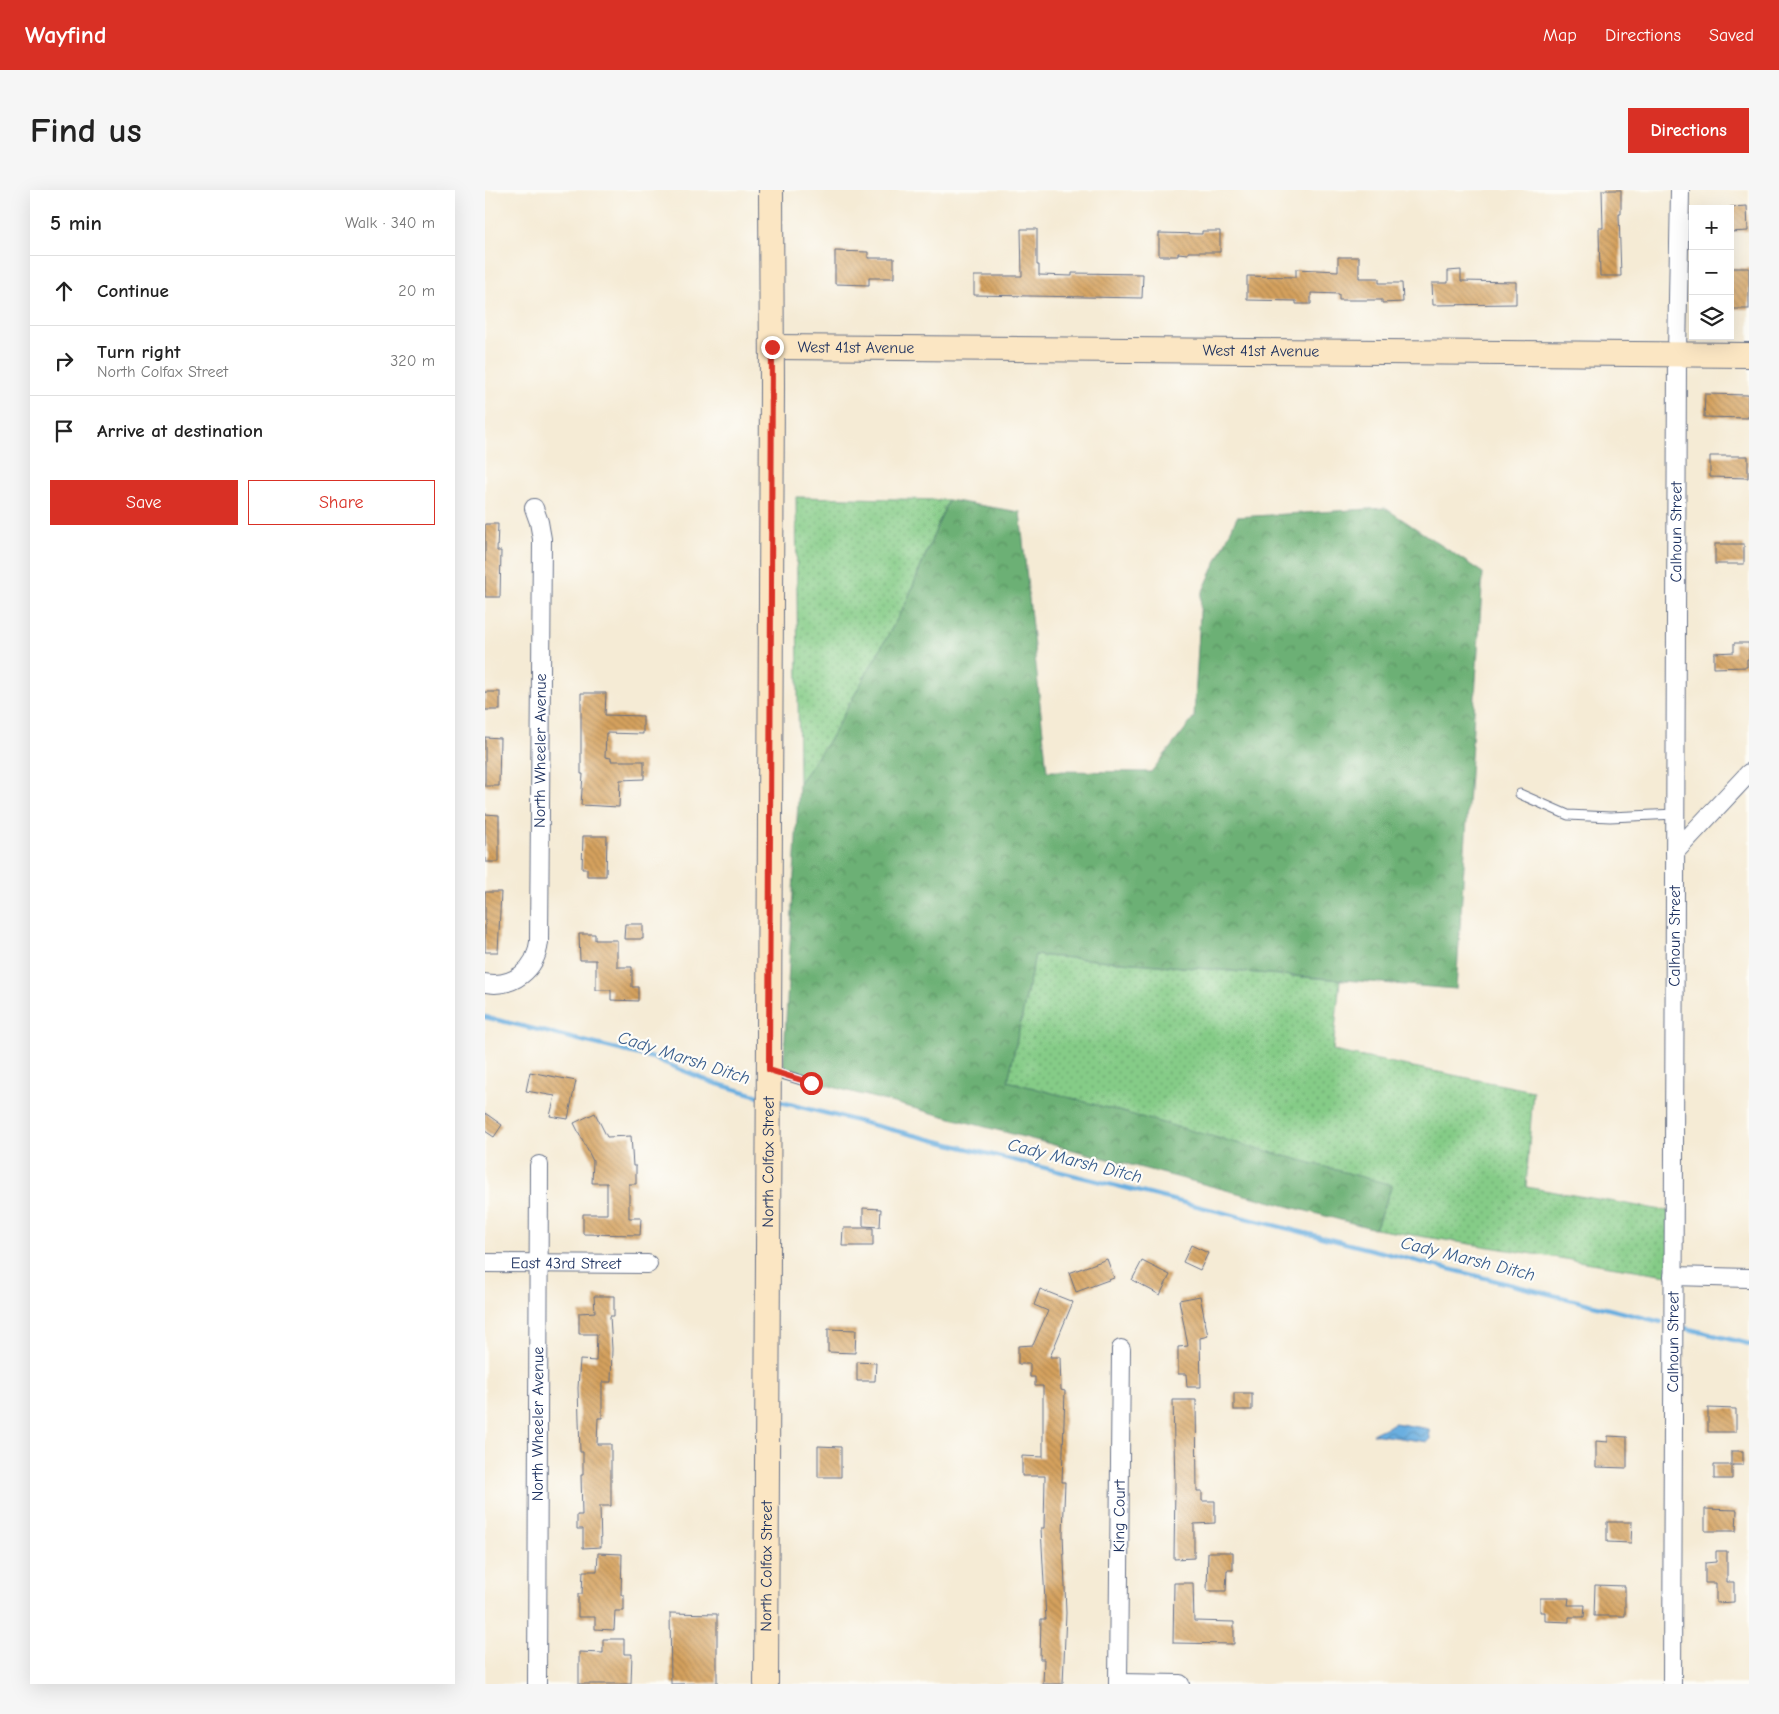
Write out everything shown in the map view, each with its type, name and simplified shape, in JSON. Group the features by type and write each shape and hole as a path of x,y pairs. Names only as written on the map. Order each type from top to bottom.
{"street":[{"name":"North Colfax Street","path":"766,1684 769,1122 774,1064 771,190"},
{"name":"Calhoun Street","path":"1672,1684 1677,354 1680,190"},
{"name":"West 41st Avenue","path":"772,347 1749,355"},
{"name":"North Wheeler Avenue","path":"485,983 496,985 519,978 535,959 539,942 541,530 534,508"},
{"path":"1675,852 1749,773"},
{"name":"North Wheeler Avenue","path":"537,1684 539,1165"},
{"name":"East 43rd Street","path":"485,1263 648,1264"},
{"path":"1673,1276 1749,1278"},
{"name":"King Court","path":"1119,1683 1121,1348"},
{"path":"1119,1683 1180,1684"}],"lane":[{"path":"1520,794 1568,815 1610,817 1676,814"},
{"path":"774,1064 811,1083"}],"green space":[{"path":"796,497 948,500 906,603 830,739 799,783"},
{"path":"948,500 1020,512 1047,771 1151,772 1194,718 1201,595 1237,517 1385,508 1483,573 1456,989 1035,955 1008,1081 1392,1185 1375,1229 783,1074 799,783 830,739 906,603"},
{"path":"1035,955 1340,980 1333,1051 1533,1091 1526,1187 1674,1212 1673,1276 1375,1229 1392,1186 1008,1081"}],"water":[{"path":"1395,1423 1429,1429 1430,1439 1428,1442 1372,1434"}],"building":[{"path":"1602,190 1621,190 1621,214 1619,214 1621,276 1600,276 1599,228 1603,228"},
{"path":"1747,206 1748,231 1734,232 1734,207"},
{"path":"1021,229 1037,229 1037,265 1039,265 1039,275 1072,276 1072,273 1143,274 1142,298 974,295 974,276 1022,276"},
{"path":"1202,231 1220,231 1220,252 1188,252 1188,254 1178,253 1178,256 1159,256 1159,233 1202,234"},
{"path":"835,251 868,252 868,258 894,258 894,278 869,278 869,285 835,284"},
{"path":"1338,257 1359,257 1359,278 1379,278 1379,283 1402,283 1403,302 1382,303 1382,300 1339,300 1339,294 1311,293 1311,304 1296,304 1296,301 1247,300 1247,276 1296,277 1296,269 1338,271"},
{"path":"1734,268 1749,268 1749,309 1734,309"},
{"path":"1461,270 1461,281 1516,282 1516,304 1433,305 1432,283 1448,283 1448,271"},
{"path":"1705,394 1748,395 1748,418 1704,417"},
{"path":"1710,456 1748,456 1748,478 1710,477"},
{"path":"485,524 498,524 497,551 501,551 500,597 485,597"},
{"path":"1715,544 1744,544 1744,564 1715,564"},
{"path":"1734,643 1749,643 1747,667 1714,668 1714,653 1734,652"},
{"path":"485,692 500,692 500,710 485,710"},
{"path":"581,693 606,693 605,715 643,716 643,734 606,733 605,757 611,758 611,761 644,761 644,779 620,780 619,807 581,805 583,774 581,774"},
{"path":"485,737 500,738 499,786 485,786"},
{"path":"485,814 499,815 499,862 485,862"},
{"path":"583,836 607,836 606,876 587,876 587,869 582,869"},
{"path":"485,892 501,892 498,952 485,952"},
{"path":"625,924 643,924 643,939 624,939"},
{"path":"579,934 595,934 595,940 617,940 617,967 632,967 632,987 638,987 638,1001 611,1000 611,990 596,990 596,960 580,960"},
{"path":"530,1072 576,1081 568,1119 550,1116 555,1096 526,1091"},
{"path":"485,1113 502,1125 494,1137 485,1131"},
{"path":"595,1113 607,1137 631,1136 633,1166 636,1166 636,1184 629,1184 629,1218 641,1218 640,1235 583,1234 583,1214 607,1214 607,1183 592,1183 593,1161 574,1123"},
{"path":"863,1208 881,1209 880,1227 863,1226"},
{"path":"843,1228 873,1228 873,1246 842,1246"},
{"path":"1191,1245 1208,1253 1200,1270 1183,1262"},
{"path":"1107,1259 1114,1278 1076,1292 1069,1273"},
{"path":"1142,1261 1170,1275 1160,1295 1132,1280"},
{"path":"1040,1289 1073,1302 1050,1357 1060,1357 1061,1390 1065,1391 1062,1482 1065,1482 1063,1534 1066,1613 1063,1684 1043,1684 1044,1659 1040,1659 1041,1619 1046,1619 1041,1528 1044,1528 1045,1476 1022,1476 1022,1456 1043,1457 1043,1386 1035,1386 1035,1377 1030,1377 1030,1364 1018,1364 1018,1346 1033,1345 1048,1311 1034,1305"},
{"path":"594,1296 614,1296 614,1316 610,1316 611,1382 602,1382 602,1418 598,1418 597,1444 611,1444 611,1506 600,1506 601,1547 583,1548 583,1529 577,1529 577,1515 582,1515 581,1475 583,1475 583,1452 580,1452 578,1388 580,1360 596,1361 597,1334 579,1334 579,1313 595,1312"},
{"path":"1200,1296 1208,1336 1200,1338 1201,1387 1187,1387 1186,1374 1178,1374 1178,1347 1188,1346 1179,1300"},
{"path":"828,1329 856,1330 855,1353 828,1352"},
{"path":"857,1362 876,1363 875,1381 857,1381"},
{"path":"1234,1393 1252,1393 1252,1410 1234,1410"},
{"path":"1173,1400 1196,1400 1197,1491 1202,1491 1202,1501 1215,1501 1215,1523 1194,1524 1194,1558 1174,1559"},
{"path":"1708,1408 1736,1409 1736,1432 1708,1432"},
{"path":"1608,1436 1627,1437 1627,1468 1596,1467 1596,1441 1608,1442"},
{"path":"818,1446 841,1447 841,1477 818,1477"},
{"path":"1731,1451 1743,1451 1743,1465 1732,1465 1732,1479 1714,1479 1714,1465 1731,1465"},
{"path":"1705,1509 1737,1510 1736,1531 1705,1531"},
{"path":"1607,1522 1632,1522 1631,1543 1607,1542"},
{"path":"1716,1551 1727,1551 1727,1582 1734,1582 1734,1602 1716,1603 1716,1583 1705,1583 1705,1563 1716,1562"},
{"path":"1208,1552 1233,1552 1233,1570 1227,1570 1226,1591 1207,1591"},
{"path":"598,1553 622,1554 621,1595 624,1595 624,1611 615,1611 614,1630 595,1629 595,1617 578,1617 578,1594 582,1594 583,1571 597,1571"},
{"path":"1174,1583 1193,1583 1194,1621 1234,1622 1234,1644 1173,1643"},
{"path":"1595,1585 1625,1586 1625,1616 1594,1616"},
{"path":"1540,1598 1569,1598 1568,1605 1585,1605 1584,1617 1569,1617 1569,1622 1545,1621 1545,1612 1540,1612"},
{"path":"670,1613 717,1614 717,1683 671,1684"},
{"path":"603,1639 624,1639 624,1654 632,1654 631,1684 579,1684 579,1652 603,1653"}],"waterway":[{"name":"Cady Marsh Ditch","path":"485,1017 653,1058 711,1082 762,1097"},
{"name":"Cady Marsh Ditch","path":"777,1101 1661,1322"},
{"name":"Cady Marsh Ditch","path":"1685,1328 1749,1344"}],"route":[{"path":"772,347 769,1070 811,1083"}]}
